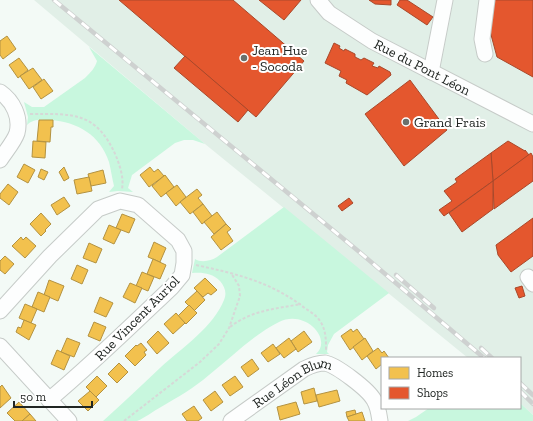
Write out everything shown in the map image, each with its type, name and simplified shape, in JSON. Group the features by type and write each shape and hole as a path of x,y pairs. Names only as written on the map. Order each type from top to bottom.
{"street":[{"name":"Rue du Pont Léon","path":"318,0 329,13 372,41 533,124"},
{"path":"431,72 445,0"},
{"path":"485,54 482,40 487,0"},
{"path":"0,92 12,105 16,113 18,123 17,134 0,160"},
{"path":"0,311 50,256 98,209 120,201"},
{"name":"Rue Vincent Auriol","path":"49,400 87,367 172,287 182,275 184,251 178,240 138,205 120,201"},
{"path":"0,346 68,421"},
{"name":"Rue Léon Blum","path":"231,421 304,369 317,364 325,363 335,366 356,382 374,399 380,421"}],"path":[{"path":"16,113 62,114 86,119 101,130 109,141 118,161 123,183 120,201"},
{"path":"184,263 240,275 269,285 301,304 320,319 326,335 325,363"},
{"path":"230,328 240,296 239,286 231,273"},
{"path":"124,421 200,362 219,344 230,328 241,319 260,311 301,304"}],"shaded area":[{"path":"34,0 533,0 533,415 521,404 521,357 467,357 205,144"}],"green space":[{"path":"89,47 205,144 193,140 184,140 175,143 132,175 128,188 133,192 109,192 114,186 109,162 100,144 87,132 79,127 60,121 35,120 27,125 28,117 24,102 32,107 44,107 85,78 92,70 97,61"},
{"path":"284,207 389,293 334,334 328,345 327,352 329,354 316,354 320,348 321,341 319,334 314,328 307,322 298,319 289,319 279,322 260,333 198,384 143,418 137,421 103,421 205,328 219,310 225,297 224,288 220,281 214,276 203,273 192,273 195,259 200,261 212,260"},
{"path":"521,404 533,415 533,421 408,421 428,409 521,409"}],"building: Homes":[{"path":"7,36 16,49 3,59 0,55 0,41"},
{"path":"19,58 28,70 18,78 9,65"},
{"path":"33,68 42,80 29,89 20,76"},
{"path":"44,79 53,91 41,99 33,87"},
{"path":"39,120 53,120 50,142 37,141"},
{"path":"33,141 46,142 45,158 32,157"},
{"path":"24,164 35,170 28,183 17,177"},
{"path":"64,167 69,178 64,181 59,172"},
{"path":"150,167 154,172 158,169 164,176 149,187 140,175"},
{"path":"41,169 48,172 44,180 38,177"},
{"path":"103,170 106,183 91,186 88,174"},
{"path":"165,175 174,187 161,197 152,186"},
{"path":"89,177 92,191 77,194 74,180"},
{"path":"8,184 18,192 9,205 0,198 0,194"},
{"path":"177,185 186,197 176,206 166,193"},
{"path":"197,189 202,195 198,198 203,204 190,214 180,202"},
{"path":"64,197 70,206 57,215 51,205"},
{"path":"203,204 212,216 202,224 193,212"},
{"path":"217,212 226,224 214,234 204,222"},
{"path":"41,213 51,224 41,236 30,224"},
{"path":"122,214 135,219 129,233 116,228"},
{"path":"226,224 231,229 227,232 233,241 221,250 211,237"},
{"path":"109,225 121,230 114,244 103,239"},
{"path":"21,237 23,240 26,237 36,246 25,258 12,246"},
{"path":"154,242 166,248 160,262 148,257"},
{"path":"89,243 102,249 96,263 83,258"},
{"path":"5,256 14,264 5,274 0,270 0,261"},
{"path":"153,259 166,265 160,279 147,274"},
{"path":"77,265 88,270 82,284 71,279"},
{"path":"142,272 154,277 148,291 136,286"},
{"path":"205,278 217,290 211,295 208,293 203,297 194,288"},
{"path":"49,280 64,286 58,301 44,295"},
{"path":"130,283 142,288 135,303 123,297"},
{"path":"197,291 205,300 194,311 185,302"},
{"path":"38,292 50,297 44,312 32,307"},
{"path":"100,297 113,303 106,317 94,312"},
{"path":"25,304 37,309 31,323 19,318"},
{"path":"189,305 197,313 186,324 178,316"},
{"path":"176,313 185,323 173,334 164,324"},
{"path":"24,320 36,325 29,340 16,332 18,327 21,328"},
{"path":"94,322 106,327 100,341 88,336"},
{"path":"351,329 353,332 357,329 364,339 350,350 341,336"},
{"path":"158,331 169,343 157,354 147,342"},
{"path":"304,331 312,342 298,352 291,341"},
{"path":"67,338 80,343 74,357 61,352"},
{"path":"289,338 296,349 284,358 276,348"},
{"path":"365,338 373,351 362,360 353,347"},
{"path":"141,343 147,350 144,352 146,355 135,366 125,356 136,345 137,346"},
{"path":"273,344 280,354 268,362 261,353"},
{"path":"378,348 382,353 384,351 388,357 381,357 381,365 376,369 367,356"},
{"path":"57,350 70,356 64,370 51,364"},
{"path":"252,359 259,369 248,377 241,367"},
{"path":"119,363 128,372 117,383 108,374"},
{"path":"97,376 107,386 96,397 86,387"},
{"path":"235,376 243,387 230,396 222,385"},
{"path":"2,385 11,398 0,408 0,387"},
{"path":"314,388 317,401 304,404 301,392"},
{"path":"337,390 340,401 319,407 316,395"},
{"path":"90,391 99,400 88,411 78,401"},
{"path":"215,391 223,402 211,411 203,400"},
{"path":"19,402 30,414 22,421 15,421 7,413"},
{"path":"296,402 300,414 280,420 277,407"},
{"path":"194,406 202,418 198,421 187,421 182,414"},
{"path":"355,410 356,414 347,417 346,412"},
{"path":"362,412 365,421 349,421 347,417"},
{"path":"30,414 36,421 22,421"}],"building: Shops":[{"name":"Jean Hue - Socoda","path":"119,0 233,0 304,61 256,117"},
{"name":"Jean Hue - Socoda","path":"259,0 301,0 284,20"},
{"path":"369,0 391,0 391,5 375,4"},
{"path":"400,0 407,0 433,17 427,25 397,5"},
{"path":"494,0 533,0 533,77 497,57 490,31"},
{"path":"334,43 340,46 339,48 344,51 345,49 355,54 355,57 361,60 364,58 374,63 372,66 378,68 379,66 390,72 391,75 367,95 346,83 347,80 339,76 341,71 325,63"},
{"path":"185,56 248,110 238,122 174,68"},
{"name":"Grand Frais","path":"410,80 447,130 404,166 365,114"},
{"path":"508,141 525,150 529,155 493,181 491,153"},
{"path":"491,153 493,181 444,216 439,210 452,201 444,191 457,182 455,179"},
{"path":"531,153 533,157 533,181 494,209 493,181"},
{"path":"493,181 493,209 462,232 449,213"},
{"path":"349,198 353,203 342,211 338,206"},
{"path":"533,218 533,256 511,272 498,255 496,245"},
{"path":"522,286 525,296 519,298 515,288"}],"railway":[{"path":"54,0 357,250 483,357"},
{"path":"396,275 434,308"},
{"path":"481,348 491,357"},
{"path":"521,384 533,395"},
{"path":"521,392 533,404"}],"place":[{"name":"Jean Hue - Socoda","path":"244,58"},
{"name":"Grand Frais","path":"406,122"}]}
